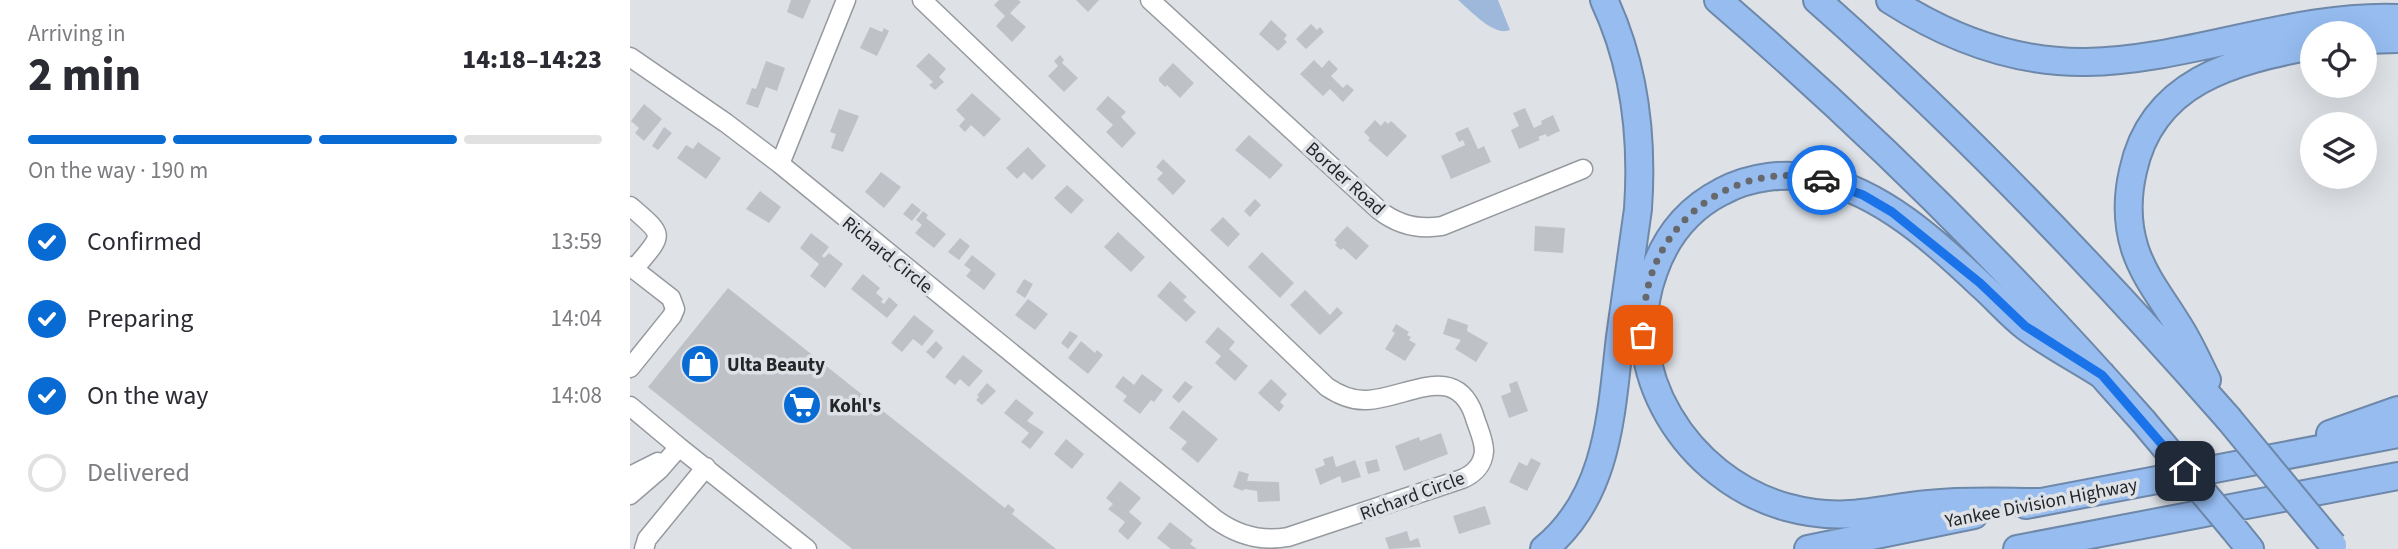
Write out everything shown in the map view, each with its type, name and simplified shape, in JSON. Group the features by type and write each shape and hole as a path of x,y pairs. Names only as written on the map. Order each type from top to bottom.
{"highway":[{"path":"1544,549 1579,509 1593,483 1606,445 1638,208 1640,172 1636,107 1620,40 1604,0"},
{"path":"1718,0 1827,96 1997,263 2143,421 2238,538 2250,549"},
{"path":"1817,0 1911,86 2031,204 2130,308 2228,418 2334,547"},
{"path":"1890,0 1942,30 1978,45 2009,54 2066,62 2129,58 2339,21 2398,18"},
{"path":"2377,40 2398,39"},
{"path":"2228,418 2179,326 2150,284 2136,250 2129,219 2132,173 2148,129 2163,109 2185,89 2203,77 2239,63 2300,49"},
{"path":"2041,502 1930,504 1863,515 1838,516 1785,507 1733,483 1696,452 1684,438 1657,394 1645,355 1643,335 1646,296 1658,259 1674,231 1687,216 1728,188 1766,177 1817,178 1855,191 1892,212 1980,283 2025,326 2102,375"},
{"path":"2249,462 2398,410"},
{"name":"Yankee Division Highway","path":"1808,549 2398,434"},
{"path":"2017,549 2397,477"},
{"path":"2119,549 2193,516"}],"street":[{"path":"780,164 846,0"},
{"name":"Richard Circle","path":"630,57 780,164 1215,519 1235,531 1258,538 1288,537 1462,479 1476,470 1482,460 1483,443 1469,403 1460,391 1446,385 1367,400 1344,397 1327,387 922,0"},
{"name":"Border Road","path":"1150,0 1379,210 1404,224 1423,228 1442,226 1583,169"},
{"path":"630,206 656,229 658,235 657,242 632,267 672,300 675,309 630,368"},
{"path":"630,406 675,451 706,467 807,549"},
{"path":"630,476 675,451"},
{"path":"630,495 675,451"},
{"path":"644,549 647,539 706,467"}],"shaded area":[{"path":"1458,0 1498,0 1510,30 1497,30 1490,26"}],"building":[{"path":"791,0 811,0 803,19 787,12"},
{"path":"999,0 1021,2 1010,13 1026,27 1012,42 996,26 1005,16 994,5"},
{"path":"1076,0 1099,0 1088,12"},
{"path":"1271,20 1287,35 1284,39 1287,42 1278,51 1259,34"},
{"path":"1311,24 1317,30 1320,27 1324,32 1306,49 1296,39"},
{"path":"870,27 882,32 884,28 889,31 877,56 860,48"},
{"path":"929,53 946,69 939,77 944,82 935,90 929,85 933,82 916,66"},
{"path":"1060,55 1064,60 1062,63 1078,78 1064,92 1048,76 1058,66 1054,61"},
{"path":"1314,60 1322,68 1329,60 1338,69 1331,76 1343,88 1347,84 1354,90 1343,102 1330,89 1323,96 1300,74"},
{"path":"766,61 785,68 777,91 766,87 758,108 746,104 752,88 756,89"},
{"path":"1173,63 1194,83 1180,98 1159,81"},
{"path":"972,93 1001,119 984,137 971,125 965,132 959,126 965,119 956,110"},
{"path":"1108,96 1126,112 1121,117 1136,133 1122,148 1106,132 1113,125 1096,109"},
{"path":"644,104 662,119 644,141 635,133 639,128 631,121"},
{"path":"1525,108 1534,128 1553,115 1560,131 1547,137 1546,134 1538,137 1540,140 1519,149 1511,130 1519,126 1513,113"},
{"path":"839,109 859,116 843,152 831,148 836,134 830,132"},
{"path":"1375,120 1381,126 1385,121 1388,124 1391,121 1407,136 1387,157 1368,140 1370,138 1364,132"},
{"path":"664,127 672,133 658,150 652,146"},
{"path":"1468,127 1478,149 1484,146 1491,162 1451,179 1441,156 1465,145 1463,140 1459,142 1455,133"},
{"path":"1249,135 1283,165 1270,179 1235,150"},
{"path":"698,142 721,158 706,179 677,158 686,145 693,149"},
{"path":"1028,147 1046,166 1032,180 1024,172 1017,179 1006,168"},
{"path":"1163,159 1186,181 1173,195 1157,179 1163,173 1156,167"},
{"path":"881,172 901,187 884,208 865,192"},
{"path":"1067,185 1084,200 1071,214 1054,198"},
{"path":"760,191 781,207 769,223 746,209"},
{"path":"1255,199 1261,205 1250,217 1244,211"},
{"path":"912,203 921,210 912,221 903,214"},
{"path":"923,211 928,215 926,218 946,234 934,248 915,233 922,225 916,220"},
{"path":"1223,217 1240,234 1228,247 1210,230"},
{"path":"1347,226 1369,246 1356,260 1343,248 1341,250 1335,245 1337,243 1334,240"},
{"path":"1535,226 1565,228 1563,253 1534,251"},
{"path":"1118,232 1145,257 1131,272 1104,247"},
{"path":"811,233 829,247 822,256 824,258 829,253 843,264 825,288 810,276 819,264 800,248"},
{"path":"960,238 970,246 959,260 948,252"},
{"path":"1262,252 1294,283 1280,298 1248,267"},
{"path":"972,255 996,274 984,290 966,276 971,270 964,265"},
{"path":"863,274 880,288 876,293 883,299 881,302 884,304 889,297 898,305 887,318 851,289"},
{"path":"1024,279 1033,284 1025,298 1016,292"},
{"path":"1170,281 1187,297 1183,300 1196,312 1186,322 1157,296"},
{"name":"Kohl's","path":"728,288 1005,508 1008,504 1015,510 1012,514 1056,549 852,549 648,387"},
{"path":"1305,290 1330,315 1337,307 1343,313 1320,335 1290,305"},
{"path":"1028,299 1048,314 1035,330 1015,315"},
{"path":"914,315 934,331 922,346 913,339 902,352 891,343"},
{"path":"1448,318 1468,325 1467,331 1488,343 1476,362 1455,349 1461,340 1443,334"},
{"path":"1396,324 1409,332 1409,340 1416,344 1405,361 1385,349 1395,333 1392,331"},
{"path":"1218,327 1235,342 1229,349 1248,366 1235,381 1215,363 1221,356 1205,342"},
{"path":"1070,331 1078,336 1068,349 1061,343"},
{"path":"936,341 943,348 934,359 926,352"},
{"path":"1081,341 1095,353 1097,350 1103,355 1088,374 1068,358"},
{"path":"963,355 983,371 969,387 960,379 955,385 945,377"},
{"path":"1142,374 1163,390 1140,414 1123,401 1127,396 1115,387 1123,376 1134,385"},
{"path":"1271,379 1287,394 1280,402 1284,406 1279,412 1258,393"},
{"path":"1185,381 1193,387 1179,403 1172,397"},
{"path":"1517,381 1528,411 1509,418 1501,396 1511,392 1509,384"},
{"path":"987,383 996,391 982,405 976,400 979,397 977,395"},
{"path":"1016,399 1034,413 1027,421 1044,432 1030,449 1021,442 1029,433 1004,413"},
{"path":"1183,410 1218,439 1198,463 1181,449 1187,442 1169,428"},
{"path":"1441,433 1448,454 1404,471 1395,446 1419,437 1420,441"},
{"path":"1066,439 1084,454 1072,469 1054,454"},
{"path":"1333,456 1336,467 1355,460 1361,477 1342,483 1340,476 1320,485 1315,469 1325,465 1323,459"},
{"path":"1531,458 1541,463 1527,491 1509,482 1519,462 1527,466"},
{"path":"1377,459 1380,471 1368,474 1365,462"},
{"path":"1239,471 1249,474 1247,481 1279,482 1280,501 1258,502 1257,491 1243,491 1233,487"},
{"path":"1120,481 1141,498 1129,512 1142,523 1128,540 1118,531 1125,522 1108,509 1113,504 1106,498"},
{"path":"1485,506 1491,524 1459,534 1453,516"},
{"path":"1170,522 1193,540 1190,544 1197,549 1171,549 1157,538"},
{"path":"1407,531 1410,541 1418,538 1421,547 1389,549 1385,538"}],"way so far":[{"path":"1643,335 1646,296 1658,259 1674,231 1696,208 1728,188 1751,180 1782,176 1822,180"}],"place":[{"name":"Ulta Beauty","path":"700,364"},
{"name":"Kohl's","path":"802,405"}],"route":[{"path":"1822,180 1863,195 1892,212 1980,283 2025,326 2102,375 2185,471"}]}
